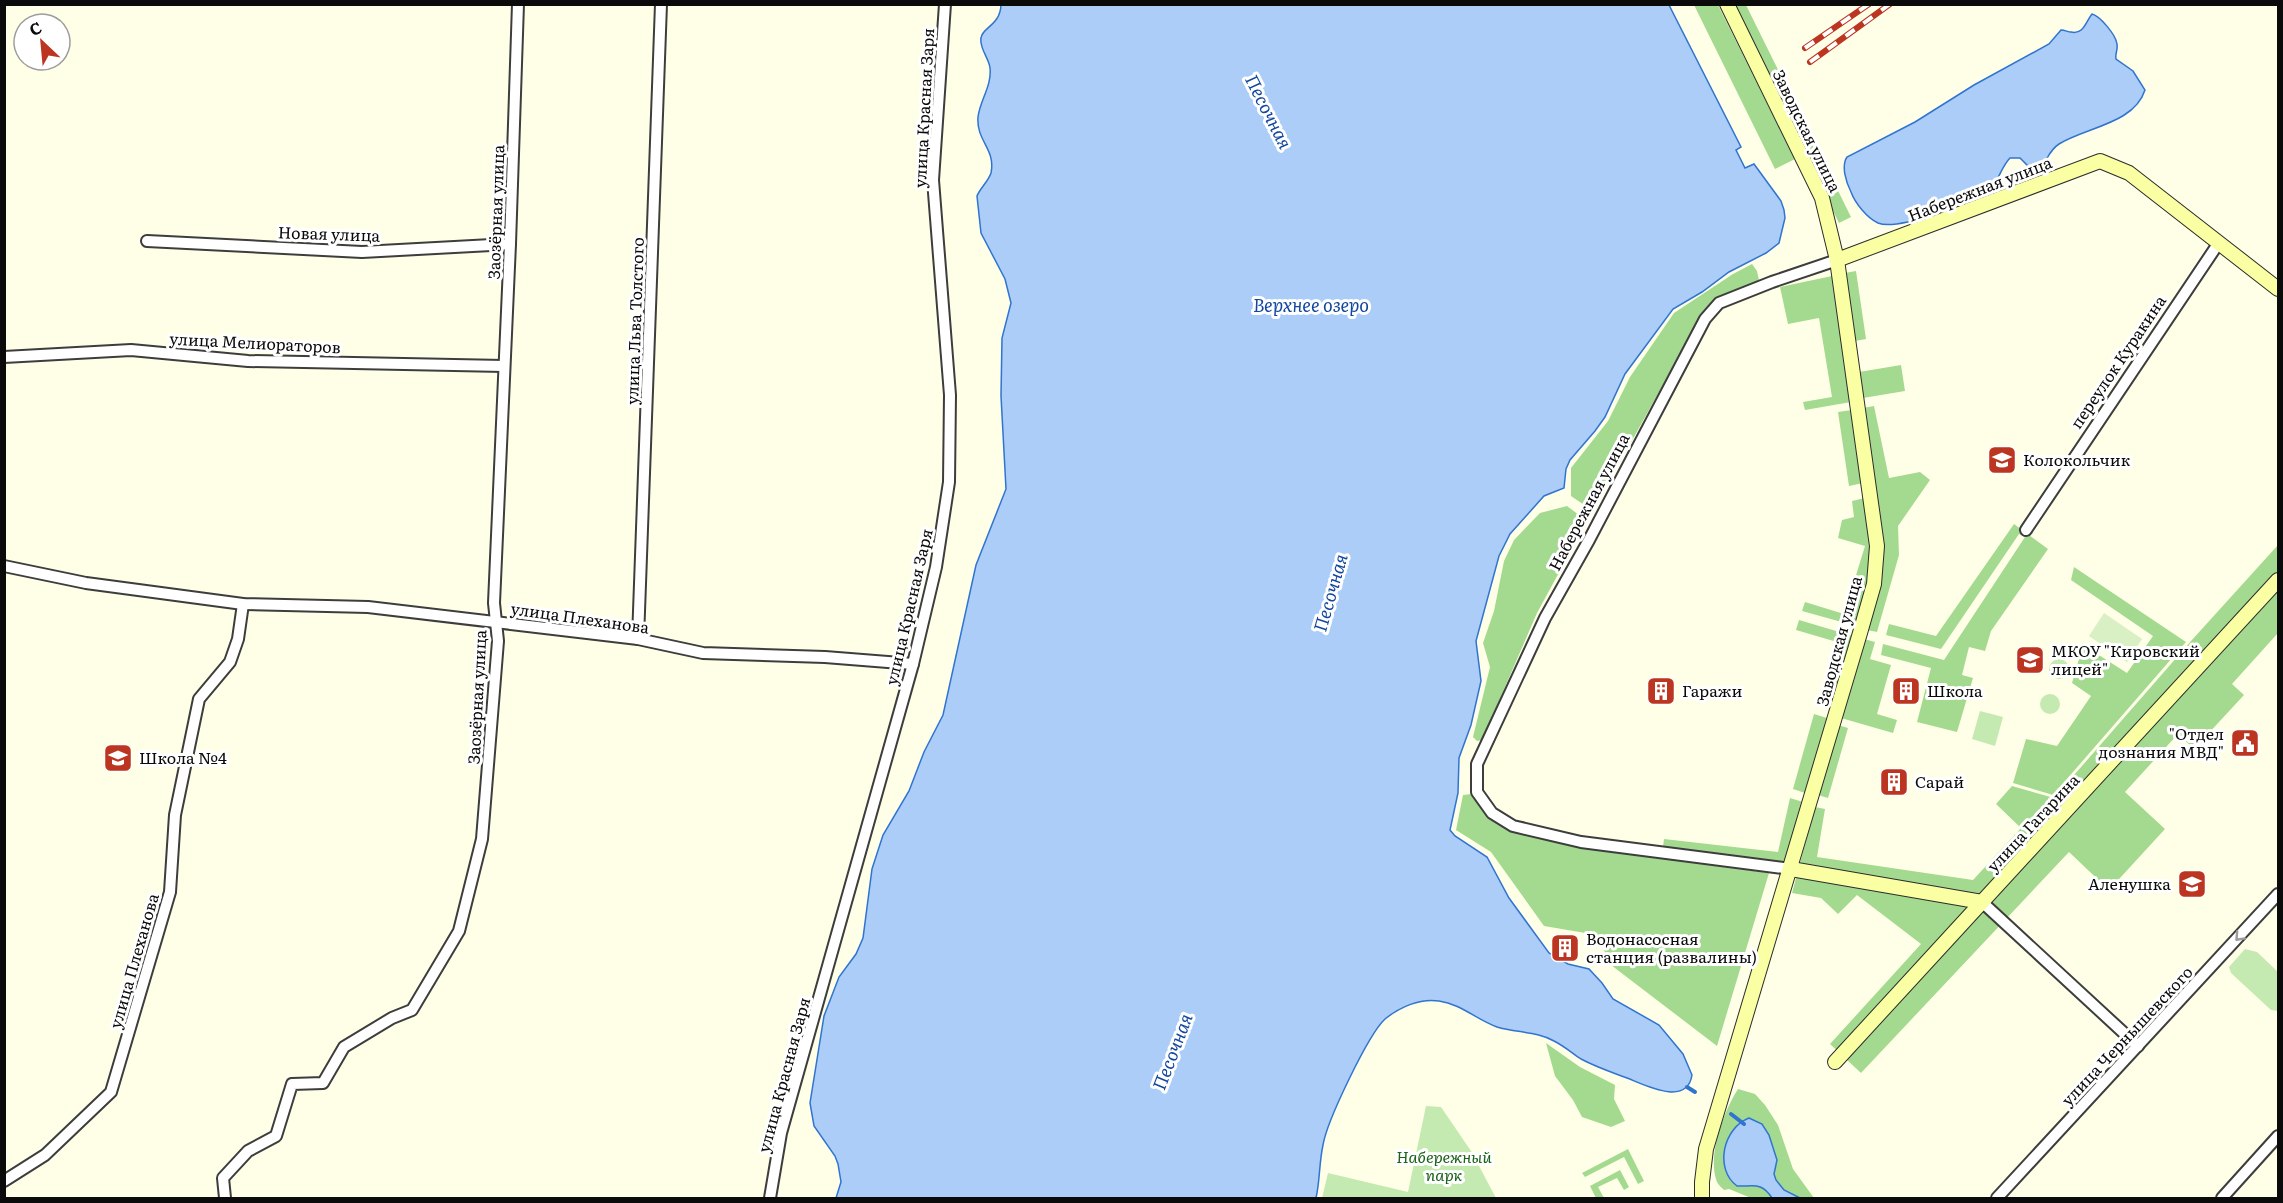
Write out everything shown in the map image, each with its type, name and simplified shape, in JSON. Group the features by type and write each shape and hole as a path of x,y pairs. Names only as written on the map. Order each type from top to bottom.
{"street":[{"name":"Заозёрная улица","path":"225,1198 223,1178 248,1151 276,1136 292,1084 323,1083 344,1047 392,1018 412,1010 459,931 482,839 498,641 494,603 518,4"},
{"name":"улица Льва Толстого","path":"638,639 661,4"},
{"name":"улица Красная Заря","path":"770,1198 781,1133 914,664 936,567 949,482 950,394 933,180 945,4"},
{"name":"Заводская улица","path":"1702,1198 1706,1149 1874,584 1877,546 1837,260 1822,198 1727,4"},
{"name":"Набережная улица","path":"1791,869 1581,842 1513,826 1492,813 1477,792 1477,764 1545,618 1589,540 1705,318 1719,303 2100,161 2129,172 2218,244"},
{"name":"Новая улица","path":"147,241 362,252 510,244"},
{"path":"2218,244 2276,283"},
{"name":"переулок Куракина","path":"2026,530 2218,244"},
{"name":"улица Мелиораторов","path":"4,357 131,350 249,361 504,366"},
{"name":"улица Плеханова","path":"4,566 86,583 243,604 368,606 638,639 703,653 825,657 914,664"},
{"name":"улица Гагарина","path":"1835,1062 2278,579"},
{"name":"улица Плеханова","path":"4,1181 45,1155 111,1092 170,892 175,815 199,699 230,662 238,639 243,604"},
{"path":"1791,869 1982,902 2138,1046"},
{"name":"улица Чернышевского","path":"1997,1198 2278,894"},
{"path":"2222,1198 2278,1136"}],"green space":[{"path":"1694,5 1718,5 1795,159 1775,169"},
{"path":"1731,5 1746,5 1851,217 1839,223"},
{"path":"1752,264 1759,280 1717,300 1701,316 1593,511 1571,496 1571,468 1608,421 1630,377 1674,313"},
{"path":"1856,271 1866,339 1855,341 1845,273"},
{"path":"1832,276 1851,402 1805,410 1803,402 1832,397 1819,318 1788,324 1780,287"},
{"path":"1901,365 1905,391 1863,398 1859,372"},
{"path":"1874,406 1889,478 1920,472 1930,480 1898,526 1899,555 1877,632 1867,630 1883,544 1863,408"},
{"path":"1852,410 1863,483 1849,486 1838,412"},
{"path":"1865,498 1872,544 1869,582 1856,626 1802,611 1805,602 1844,614 1865,546 1838,538 1842,520 1854,517 1852,501"},
{"path":"1567,506 1587,521 1537,613 1482,740 1477,741 1473,737 1490,667 1483,643 1494,611 1504,561 1514,540 1540,513"},
{"path":"2014,524 2048,549 1991,631 1985,651 1969,647 1962,675 1973,678 1957,732 1917,722 1931,668 1881,655 1883,644 1944,660 2025,537 2019,534 1941,649 1886,635 1889,624 1936,636"},
{"path":"2278,545 2278,633 2232,684 2244,695 2194,749 2178,734 2125,792 2165,829 2109,890 2069,852 1861,1073 1830,1044 1921,944 1857,895 1838,914 1821,898 1792,893 1815,807 1825,809 1817,857 1973,880 2021,828 1996,804 2012,786 2054,798"},
{"path":"2074,567 2186,642 2053,795 2013,783 2026,739 2057,746 2091,696 2072,683 2083,645 2127,673 2153,636 2071,580"},
{"path":"2104,613 2142,639 2127,662 2089,636"},
{"path":"1799,620 1853,636 1837,685 1825,681 1837,642 1796,630"},
{"path":"1864,639 1875,642 1870,659 1891,665 1877,714 1897,720 1893,733 1841,718"},
{"path":"2059,659 2066,662 2069,669 2066,676 2059,679 2052,676 2049,669 2052,662"},
{"path":"2050,694 2057,697 2060,704 2057,711 2050,714 2043,711 2040,704 2043,697"},
{"path":"1980,711 2003,717 1995,746 1972,739"},
{"path":"1814,714 1827,718 1805,793 1793,789"},
{"path":"1838,725 1848,728 1828,798 1818,795"},
{"path":"1472,794 1488,817 1511,832 1575,847 1769,873 1717,1046 1611,965 1597,935 1544,926 1491,852 1456,830 1463,795"},
{"path":"1790,798 1803,802 1787,863 1663,847 1664,839 1778,852"},
{"path":"2245,949 2257,952 2278,972 2278,1011 2271,1010 2231,973 2229,967"},
{"path":"1546,1043 1580,1067 1615,1085 1614,1099 1625,1121 1611,1127 1582,1117 1573,1100 1555,1076"},
{"path":"1738,1089 1755,1094 1765,1105 1778,1125 1793,1169 1814,1198 1751,1198 1729,1189 1724,1190 1718,1184 1714,1169 1716,1145 1723,1120"},
{"name":"Набережный парк","path":"1426,1106 1441,1107 1471,1151 1496,1198 1322,1198 1328,1173 1408,1192"},
{"path":"1628,1149 1644,1181 1638,1184 1624,1157 1585,1177 1582,1173"},
{"path":"1620,1170 1629,1187 1624,1190 1617,1178 1598,1187 1604,1198 1596,1198 1590,1186"}],"water":[{"name":"Верхнее озеро","path":"1001,5 1669,5 1741,147 1736,150 1745,168 1754,164 1781,201 1785,218 1779,243 1766,253 1729,272 1702,292 1673,309 1625,374 1605,417 1570,460 1566,469 1564,488 1544,496 1510,534 1499,556 1476,641 1481,681 1471,725 1459,758 1458,793 1450,830 1455,836 1487,857 1509,898 1549,953 1568,964 1589,969 1613,999 1659,1025 1683,1054 1692,1075 1689,1085 1682,1090 1674,1092 1654,1089 1587,1062 1547,1038 1497,1027 1462,1009 1432,1000 1404,1007 1385,1019 1369,1042 1340,1099 1326,1133 1316,1198 836,1198 841,1182 838,1164 814,1126 810,1103 824,1016 839,977 856,954 863,938 872,869 883,835 909,791 924,752 943,715 976,565 1006,489 1001,396 1002,338 1011,303 1005,279 981,233 977,196 990,176 992,165 978,125 979,111 990,75 989,64 981,46 981,38 984,31 998,17"},
{"path":"2092,14 2103,22 2114,36 2117,46 2116,59 2133,71 2145,90 2131,110 2120,118 2059,144 2052,150 2039,170 2031,169 2020,158 2010,158 1990,189 1953,208 1918,219 1888,224 1874,221 1862,210 1846,179 1844,165 1847,157 1915,122 1974,85 2049,44 2061,30 2079,31"},
{"path":"1749,1118 1762,1124 1769,1135 1777,1160 1774,1174 1776,1180 1784,1190 1800,1198 1772,1198 1760,1187 1737,1186 1730,1179 1724,1160 1728,1139 1740,1123"}],"waterway":[{"path":"1687,1087 1695,1092"},
{"path":"1731,1114 1744,1124"}],"railway":[{"path":"1805,48 1869,4"},
{"path":"1810,62 1890,4"}],"place":[{"name":"Колокольчик","path":"2002,460"},
{"name":"МКОУ \"Кировский лицей\"","path":"2030,660"},
{"name":"Гаражи","path":"1661,691"},
{"name":"Школа","path":"1906,691"},
{"name":"\"Отдел дознания МВД\"","path":"2245,743"},
{"name":"Школа №4","path":"118,758"},
{"name":"Сарай","path":"1894,782"},
{"name":"Аленушка","path":"2192,884"},
{"name":"Водонасосная станция (развалины)","path":"1565,948"}],"water label":[{"name":"Песочная","path":"1268,112"},
{"name":"Песочная","path":"1331,593"},
{"name":"Песочная","path":"1173,1052"}]}
